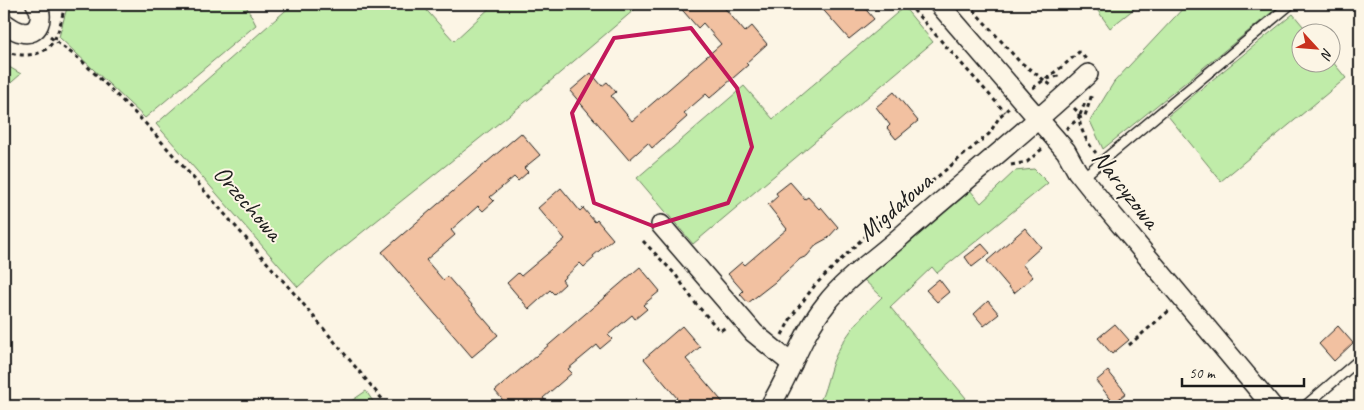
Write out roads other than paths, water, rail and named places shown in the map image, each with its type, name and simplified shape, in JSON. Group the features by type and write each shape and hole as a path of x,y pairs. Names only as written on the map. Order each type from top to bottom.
{"street":[{"path":"7,25 19,32 29,33 38,28 41,13 36,4"},
{"name":"Narcyzowa","path":"940,4 1066,151 1082,178 1272,406"},
{"name":"Migdałowa","path":"770,406 807,330 834,294 852,276 885,250 1088,74"},
{"path":"661,225 754,333 792,364"}],"lane":[{"path":"1082,178 1290,4"},
{"path":"1305,406 1360,359"}]}
